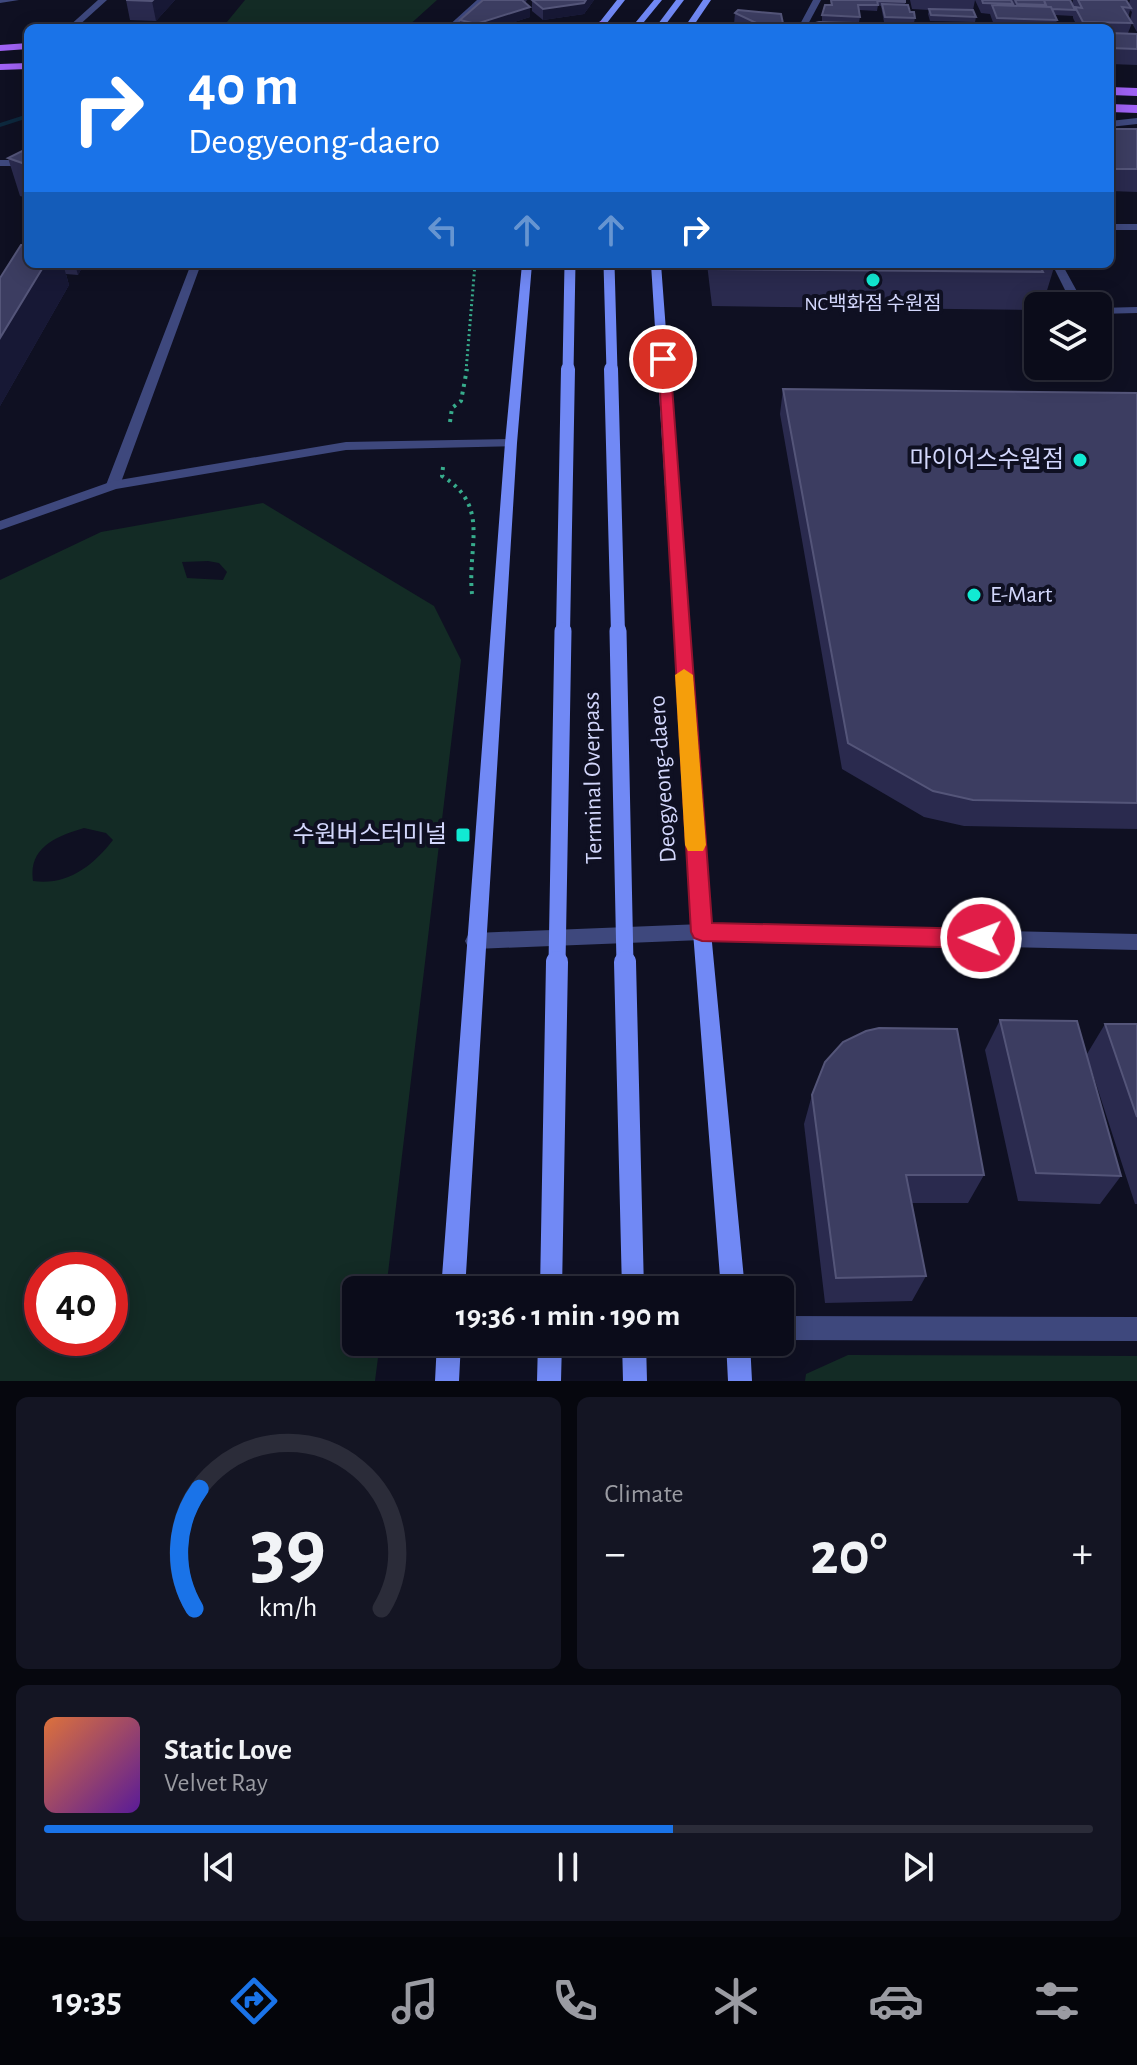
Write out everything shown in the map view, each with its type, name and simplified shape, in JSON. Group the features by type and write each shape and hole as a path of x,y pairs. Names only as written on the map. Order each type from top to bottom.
{"main road":[{"path":"600,24 621,0"},
{"path":"638,24 658,0"},
{"path":"662,24 680,0"},
{"path":"691,24 707,0"},
{"path":"0,48 24,46"},
{"path":"0,67 24,66"},
{"path":"1114,91 1137,92"},
{"path":"1114,108 1137,109"},
{"path":"454,1276 475,941 527,268"},
{"name":"Terminal Overpass","path":"551,1276 570,268"},
{"name":"Terminal Overpass","path":"609,268 633,1276"},
{"name":"Deogyeong-daero","path":"656,268 702,932 732,1276"},
{"path":"447,1381 448,1356"},
{"path":"549,1381 550,1356"},
{"path":"634,1356 635,1381"},
{"path":"739,1356 740,1381"}],"street":[{"path":"0,1 15,0"},
{"path":"76,24 103,0"},
{"path":"455,24 482,0"},
{"path":"804,24 817,0"},
{"path":"1114,115 1137,118"},
{"path":"1114,123 1137,118"},
{"path":"0,163 24,163"},
{"path":"1114,227 1137,227"},
{"path":"113,485 194,268"},
{"path":"1059,268 1072,292"},
{"path":"1112,311 1137,310"},
{"path":"0,526 113,485 346,446 511,443"},
{"path":"475,941 702,932 1137,942"},
{"path":"794,1328 1137,1329"}],"path":[{"path":"452,408 461,401 465,388 475,268"}],"green space":[{"path":"245,0 437,0 410,24 225,24"},
{"path":"263,503 434,606 461,660 388,1276 342,1276 342,1356 378,1356 375,1381 0,1381 0,580 101,532","holes":["182,562 219,563 227,572 223,580 187,578","84,828 106,833 113,840 97,858 78,872 57,880 33,881 35,860 40,851 55,839"]},
{"path":"848,1355 1137,1356 1137,1381 805,1381 806,1374"}],"building":[{"path":"483,0 522,0 530,7 476,24 460,20"},
{"path":"532,0 586,0 584,3 543,9"},
{"path":"831,0 877,0 878,5 858,5 860,17 822,15 825,5 832,5"},
{"path":"982,0 1011,0 1013,4 983,3"},
{"path":"1015,0 1044,0 1046,5 1017,4"},
{"path":"1044,0 1070,0 1075,10 1052,9 1046,7"},
{"path":"1078,0 1126,0 1131,8 1122,7 1132,23 1083,22 1075,7 1082,8"},
{"path":"882,4 908,5 915,18 885,17"},
{"path":"992,5 1051,7 1057,20 997,18"},
{"path":"929,9 973,10 976,17 931,15"},
{"path":"738,10 781,14 783,24 758,24 735,13"},
{"path":"819,22 860,24 812,24"},
{"path":"1114,33 1137,34 1137,49 1114,48"},
{"path":"1114,129 1137,129 1137,169 1114,169"},
{"path":"24,150 24,164 8,158"},
{"path":"21,245 24,245 24,268 43,268 0,338 0,278"},
{"path":"1041,268 1043,272 715,269"},
{"name":"E-Mart","path":"783,389 1137,393 1137,803 973,800 933,791 848,743"},
{"path":"1000,1020 1077,1021 1121,1176 1036,1173"},
{"path":"1105,1024 1137,1024 1137,1117"},
{"path":"879,1028 957,1029 984,1175 906,1175 926,1276 836,1278 812,1095 825,1062 843,1042"}],"waterway":[{"path":"0,125 24,117"}],"slow traffic":[{"path":"684,675 696,845"}],"place":[{"name":"NC백화점 수원점","path":"873,280"},
{"name":"마이어스수원점","path":"1080,460"},
{"name":"E-Mart","path":"974,595"},
{"name":"수원버스터미널","path":"463,835"}],"route":[{"path":"663,359 702,932 981,938"}]}
